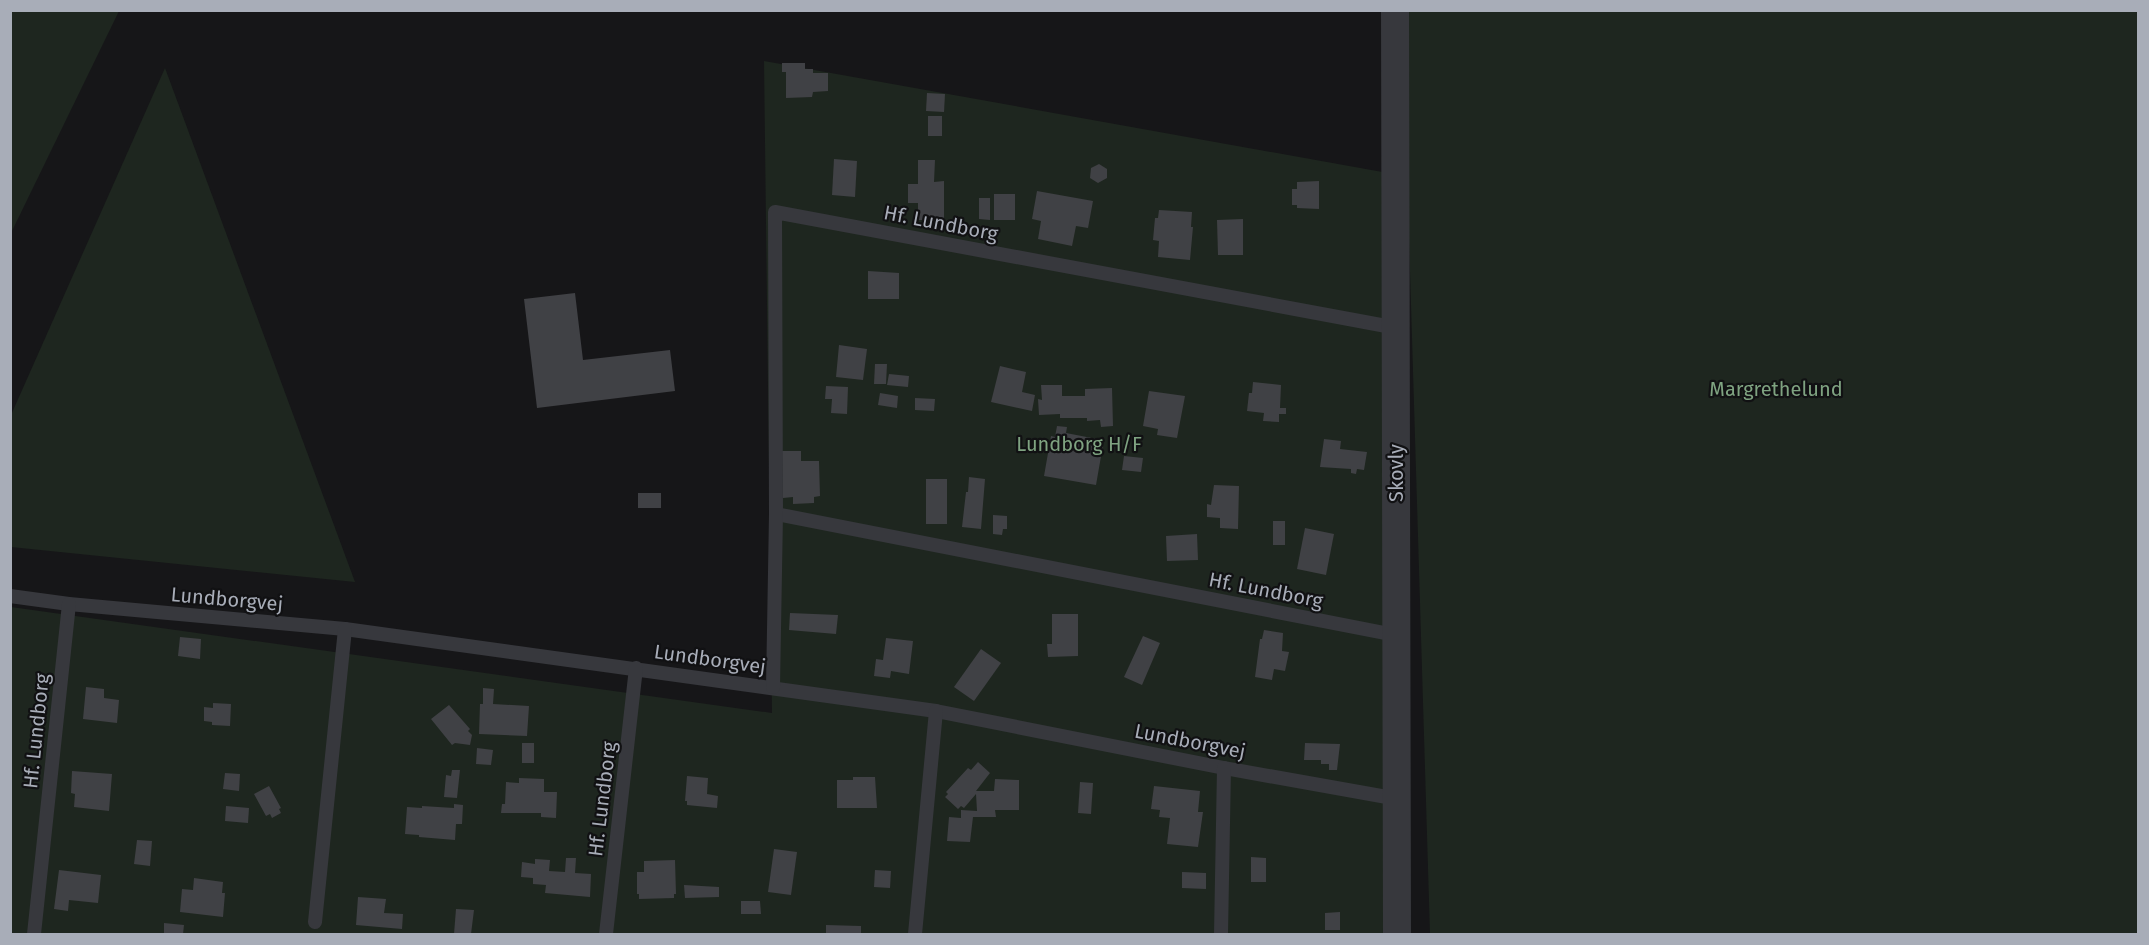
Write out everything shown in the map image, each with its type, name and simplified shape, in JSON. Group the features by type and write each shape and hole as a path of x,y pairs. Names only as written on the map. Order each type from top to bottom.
{"street":[{"name":"Skovly","path":"1395,10 1397,934"}],"lane":[{"name":"Hf. Lundborg","path":"773,687 776,514 776,212 1397,328"},
{"name":"Hf. Lundborg","path":"776,514 1395,635"},
{"name":"Lundborgvej","path":"10,596 69,604 345,629 773,687 936,711 1224,768 1398,799"},
{"name":"Hf. Lundborg","path":"34,934 69,604"},
{"path":"315,922 345,629"},
{"name":"Hf. Lundborg","path":"606,934 636,668"},
{"path":"915,934 936,711"},
{"path":"1221,934 1224,768"}],"green space":[{"path":"10,11 119,11 11,233"},
{"name":"Margrethelund","path":"1407,11 2138,11 2138,934 1430,934 1407,172"},
{"name":"Lundborg H/F","path":"764,61 1388,173 1392,934 11,934 11,607 772,713"},
{"path":"165,68 355,582 11,547 11,415"}],"building":[{"path":"782,63 805,63 805,69 813,69 813,73 828,73 828,91 813,92 812,97 786,98 786,72 782,72"},
{"path":"927,93 945,94 944,112 926,111"},
{"path":"928,116 942,116 942,136 928,136"},
{"path":"834,159 857,161 855,197 832,195"},
{"path":"918,160 935,160 934,182 944,181 944,220 918,220 918,203 908,203 908,184 918,184"},
{"path":"1099,164 1107,169 1107,178 1098,183 1090,178 1091,168"},
{"path":"1319,181 1319,209 1297,208 1297,205 1292,205 1292,189 1297,189 1297,182"},
{"path":"1037,191 1093,201 1088,228 1076,226 1072,246 1038,239 1041,221 1032,219"},
{"path":"994,194 1015,194 1015,220 994,220"},
{"path":"979,198 990,198 990,220 979,219"},
{"path":"1159,210 1192,212 1190,260 1158,257 1159,241 1153,240 1155,218 1158,218"},
{"path":"1243,219 1243,255 1218,255 1217,220"},
{"path":"868,271 899,273 899,299 868,299"},
{"path":"575,293 583,360 670,350 675,391 537,408 524,299"},
{"path":"839,345 867,349 863,380 836,377"},
{"path":"875,364 887,364 886,384 874,384"},
{"path":"1000,366 1026,372 1022,392 1035,395 1032,411 991,402"},
{"path":"889,374 909,376 908,387 887,385"},
{"path":"1253,382 1281,385 1280,408 1286,408 1286,414 1279,414 1279,422 1263,421 1264,413 1247,411"},
{"path":"1041,385 1062,385 1062,396 1085,396 1085,389 1112,388 1113,426 1101,427 1100,420 1087,421 1087,418 1060,418 1060,414 1039,415 1038,399 1042,400"},
{"path":"826,386 848,387 847,414 831,413 832,399 825,399"},
{"path":"1149,391 1185,396 1177,438 1157,435 1158,429 1143,426"},
{"path":"880,393 898,396 897,408 878,405"},
{"path":"915,398 935,399 934,411 915,410"},
{"path":"1057,426 1067,427 1066,433 1097,439 1096,444 1103,445 1096,485 1044,476 1051,436 1055,437"},
{"path":"1324,439 1341,441 1340,449 1367,452 1364,470 1357,469 1356,474 1351,473 1351,469 1320,467"},
{"path":"782,451 801,451 801,461 819,461 820,496 814,497 814,503 793,504 793,497 783,498"},
{"path":"1124,456 1143,458 1141,472 1122,470"},
{"path":"969,477 985,479 981,529 962,527"},
{"path":"926,479 947,479 947,524 926,524"},
{"path":"1214,485 1239,486 1238,529 1220,528 1220,518 1207,517 1207,504 1211,505"},
{"path":"638,493 661,493 661,508 638,508"},
{"path":"993,515 1007,516 1007,529 1003,529 1002,535 993,534"},
{"path":"1273,521 1285,521 1285,545 1273,545"},
{"path":"1305,528 1334,534 1326,575 1297,569"},
{"path":"1197,534 1198,560 1167,561 1166,536"},
{"path":"790,613 838,615 836,634 789,630"},
{"path":"1052,614 1078,614 1078,656 1048,657 1047,644 1052,644"},
{"path":"1264,630 1283,633 1282,651 1289,652 1285,671 1274,669 1272,680 1255,677 1260,639 1262,639"},
{"path":"1143,636 1160,643 1142,685 1124,677"},
{"path":"180,637 201,639 200,659 178,656"},
{"path":"886,638 913,641 909,674 891,671 890,678 874,676 876,659 883,660"},
{"path":"981,649 1001,663 974,701 954,687"},
{"path":"86,687 104,689 104,698 119,700 117,723 83,719"},
{"path":"483,688 494,689 493,704 529,706 527,736 479,734"},
{"path":"213,703 231,704 230,726 212,725 212,722 204,721 204,707 213,708"},
{"path":"449,705 470,729 468,731 472,735 470,745 455,743 452,745 431,719"},
{"path":"522,743 534,743 534,763 522,763"},
{"path":"1305,743 1340,744 1337,770 1329,770 1329,764 1321,764 1321,760 1304,760"},
{"path":"477,748 493,750 491,765 476,764"},
{"path":"978,762 990,773 976,791 994,791 995,779 1019,780 1019,810 995,810 996,817 973,817 970,842 947,841 949,817 961,818 961,810 977,811 976,794 964,808 961,806 958,809 945,797 948,794 946,792 968,768 971,770"},
{"path":"452,770 460,770 457,798 444,797 446,775 451,776"},
{"path":"72,771 112,774 109,811 74,807 75,794 71,793"},
{"path":"225,773 240,774 239,791 223,789"},
{"path":"687,776 708,778 707,794 718,796 717,808 687,805 685,801"},
{"path":"853,777 875,777 877,808 837,808 837,780 853,780"},
{"path":"519,778 544,779 544,792 557,792 556,818 541,817 541,813 501,813 502,804 505,804 506,782 519,783"},
{"path":"1080,782 1093,783 1091,814 1078,813"},
{"path":"269,786 281,808 279,809 281,813 272,818 270,814 266,816 254,794"},
{"path":"1154,786 1200,791 1198,812 1203,812 1198,847 1167,844 1170,818 1159,817 1160,810 1151,809"},
{"path":"454,804 463,805 462,824 456,824 455,840 405,834 407,807 454,808"},
{"path":"226,806 249,808 248,823 225,821"},
{"path":"137,840 152,841 150,866 134,864"},
{"path":"774,849 797,852 791,895 768,892"},
{"path":"1251,857 1266,858 1266,882 1251,882"},
{"path":"566,858 576,858 575,873 591,874 590,897 545,893 546,885 533,884 533,878 521,877 522,862 535,864 535,859 550,860 549,871 565,872"},
{"path":"675,860 676,894 674,898 639,899 637,872 644,872 644,861"},
{"path":"59,870 101,875 98,903 69,900 68,911 54,909"},
{"path":"875,870 891,871 890,888 874,887"},
{"path":"1182,872 1206,873 1206,889 1182,888"},
{"path":"194,878 223,882 222,893 225,893 223,917 180,912 182,889 193,890"},
{"path":"684,885 719,887 719,897 685,898"},
{"path":"358,897 386,899 384,913 403,914 402,929 356,925"},
{"path":"741,901 760,901 761,914 741,914"},
{"path":"456,909 474,910 471,934 454,934"},
{"path":"1340,912 1340,930 1325,930 1325,913"},
{"path":"164,923 184,925 183,934 164,933"},
{"path":"826,925 861,926 861,934 826,934"}]}
